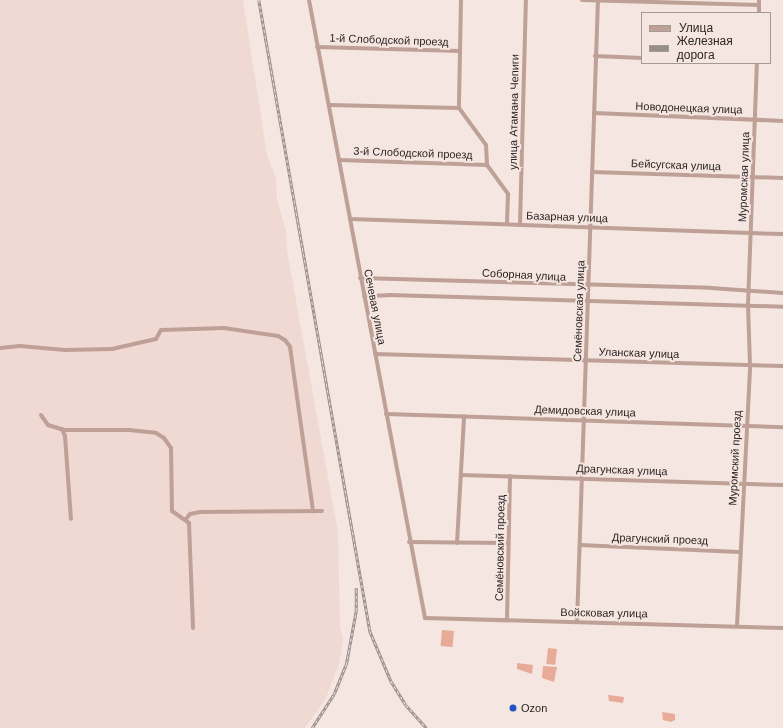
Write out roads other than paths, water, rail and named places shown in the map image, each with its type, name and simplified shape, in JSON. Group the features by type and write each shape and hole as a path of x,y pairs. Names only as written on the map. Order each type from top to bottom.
{"street":[{"name":"Сечевая улица","path":"309,0 409,542 425,618"},
{"path":"461,0 459,108 486,145 487,165 508,194 507,224"},
{"name":"улица Атамана Чепиги","path":"520,225 526,0"},
{"path":"582,0 759,5"},
{"name":"Семёновская улица","path":"578,622 598,0"},
{"path":"759,0 759,12"},
{"name":"1-й Слободской проезд","path":"317,47 460,51"},
{"path":"595,56 641,58"},
{"name":"Муромская улица","path":"749,292 757,64"},
{"path":"329,104 459,108"},
{"name":"Новодонецкая улица","path":"594,113 783,121"},
{"name":"3-й Слободской проезд","path":"339,160 487,165"},
{"name":"Бейсугская улица","path":"592,172 783,178"},
{"name":"Базарная улица","path":"350,219 783,234"},
{"name":"Соборная улица","path":"360,278 588,286 711,288 749,292 783,293"},
{"name":"Муромский проезд","path":"737,626 742,483 750,365 749,292"},
{"path":"364,296 783,307"},
{"path":"0,348 28,346 66,350 129,347 156,339 161,330 224,328 268,333 285,340 290,347 313,511"},
{"name":"Уланская улица","path":"375,354 783,366"},
{"name":"Демидовская улица","path":"386,414 783,428"},
{"path":"41,415 48,425 62,429 129,430 156,433 164,438 171,448 172,511 186,519 189,523 191,534 193,628"},
{"path":"457,543 464,416"},
{"path":"62,429 65,436 71,519"},
{"name":"Драгунская улица","path":"461,475 783,485"},
{"name":"Семёновский проезд","path":"507,620 510,476"},
{"path":"186,519 190,514 200,512 322,511"},
{"path":"409,542 508,543"},
{"name":"Драгунский проезд","path":"580,545 740,552"},
{"name":"Войсковая улица","path":"425,618 783,628"}],"railway":[{"path":"259,0 370,631 391,681 406,705 427,728"},
{"path":"312,728 334,694 346,665 356,611 356,588"}],"place":[{"name":"Ozon","path":"513,708"}]}
